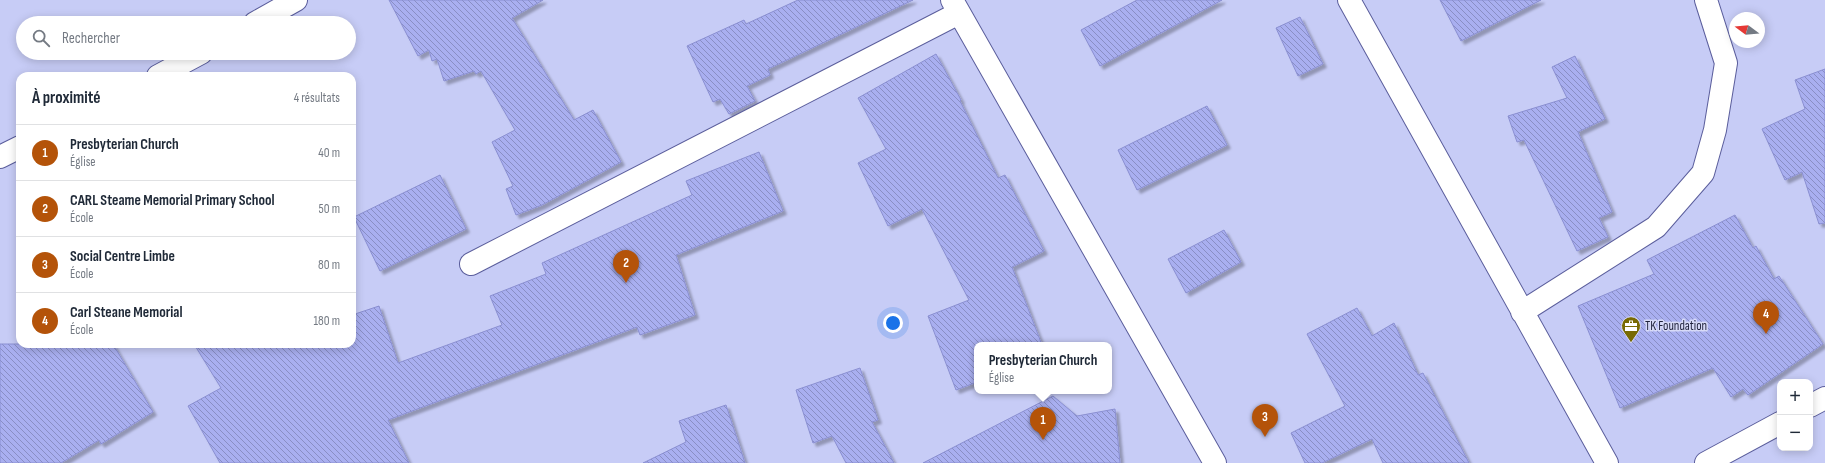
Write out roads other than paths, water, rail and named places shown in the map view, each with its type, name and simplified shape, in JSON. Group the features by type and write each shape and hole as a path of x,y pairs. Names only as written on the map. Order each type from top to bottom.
{"street":[{"path":"267,16 296,0"},
{"path":"1348,0 1607,463"},
{"path":"1522,312 1656,227 1703,173 1715,130 1726,63 1706,0"},
{"path":"471,264 956,7 1215,463"},
{"path":"165,72 188,60"},
{"path":"0,157 16,149"},
{"path":"1813,404 1825,398"},
{"path":"1706,463 1777,425"}],"place":[{"name":"CARL Steame Memorial Primary School","path":"626,283"},
{"name":"Carl Steane Memorial","path":"1766,334"},
{"name":"TK Foundation","path":"1631,343"},
{"name":"Social Centre Limbe","path":"1265,437"},
{"name":"Presbyterian Church","path":"1043,440"}]}
